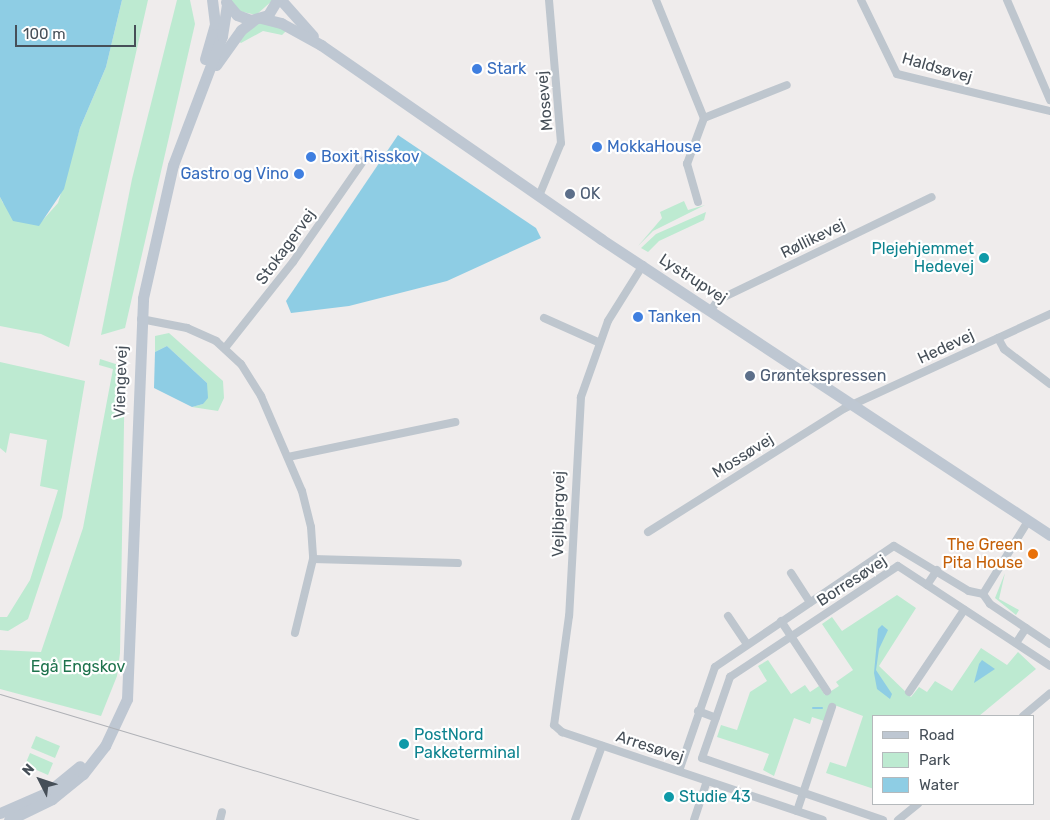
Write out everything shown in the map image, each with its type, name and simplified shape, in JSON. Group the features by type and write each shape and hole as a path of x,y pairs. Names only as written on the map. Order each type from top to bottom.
{"street":[{"path":"179,147 214,33 212,0"},
{"name":"Viengevej","path":"198,98 228,47 279,0"},
{"name":"Lystrupvej","path":"279,0 321,45"},
{"name":"Mosevej","path":"540,196 561,143 549,0"},
{"path":"656,0 704,118 687,164 698,202"},
{"name":"Haldsøvej","path":"861,0 897,74 1050,111"},
{"path":"1007,0 1050,100"},
{"name":"Viengevej","path":"20,815 63,781 90,754 106,730 129,675 141,319 151,253 179,147 224,31 226,2"},
{"name":"Lystrupvej","path":"226,2 237,15 286,25 321,45 540,196 1050,535"},
{"path":"704,118 787,85"},
{"name":"Stokagervej","path":"225,348 293,262 364,160"},
{"name":"Røllikevej","path":"711,310 718,300 932,197"},
{"name":"Vejlbjergvej","path":"602,746 554,725 569,616 576,423 598,342 643,265"},
{"name":"Hedevej","path":"853,404 1050,314"},
{"path":"544,318 598,342"},
{"path":"141,319 187,328 225,348 250,377 288,457 307,508 313,559 295,632"},
{"path":"998,338 1007,352 1050,384"},
{"name":"Mossøvej","path":"648,532 853,404"},
{"path":"288,457 455,422"},
{"path":"1028,521 983,594 990,604 1050,644"},
{"name":"Borresøvej","path":"678,771 714,669 747,644 896,545 969,591 983,594"},
{"path":"313,559 458,563"},
{"name":"Borresøvej","path":"803,793 702,758 730,677 898,566 1050,666"},
{"path":"927,585 937,570"},
{"name":"Borresøvej","path":"791,574 810,602"},
{"path":"909,692 964,610"},
{"path":"728,616 747,644"},
{"path":"781,621 827,691"},
{"path":"1016,643 1026,628"},
{"path":"1024,715 1050,693"},
{"path":"797,811 832,707"},
{"path":"698,712 716,718"},
{"name":"Arresøvej","path":"575,820 602,746 823,820"},
{"path":"694,820 707,781"},
{"path":"803,793 883,820"},
{"path":"898,820 917,805"},
{"path":"0,814 20,815"},
{"path":"9,820 20,815"}],"green space":[{"path":"122,0 148,0 69,347 41,334 0,326 0,197 3,203 42,221 58,203 80,128 106,67"},
{"path":"177,0 190,0 195,24 125,328 101,335 132,179"},
{"path":"230,0 273,0 256,15 239,11"},
{"path":"264,23 287,30 282,35 263,31 241,43 237,40 254,24"},
{"path":"684,201 688,210 705,205 653,231 638,246 662,218 660,212"},
{"path":"706,212 704,220 659,241 648,252 641,248 656,234"},
{"path":"169,333 223,381 224,398 218,411 192,407 203,404 207,383 167,346 155,352 155,336"},
{"name":"Egå Engskov","path":"100,359 125,367 120,653 117,676 101,716 0,689 0,650 41,652 83,528 113,369 99,365"},
{"path":"0,362 85,381 62,517 28,619 8,631 0,630 0,617 7,617 30,580 58,490 40,486 47,440 10,433 6,453 0,448"},
{"path":"1005,573 999,599 1019,610 1016,615 995,598"},
{"path":"897,595 916,608 879,666 911,697 919,687 927,692 935,681 952,691 981,648 1007,665 1018,652 1036,669 980,715 872,715 872,788 826,773 830,762 846,767 863,716 837,706 829,705 824,721 812,717 810,724 794,718 774,776 763,770 769,754 717,737 721,725 737,730 750,692 767,681 758,666 768,660 791,694 805,685 810,692 819,686 825,695 839,686 836,682 853,670 822,624 832,617 842,631"},
{"path":"36,736 60,746 55,758 31,748"},
{"path":"30,753 53,763 48,775 25,765"}],"water":[{"path":"0,0 122,0 106,67 80,128 64,189 39,226 13,221 0,197"},
{"path":"398,135 536,228 541,238 447,281 349,306 291,313 286,301"},
{"path":"167,346 207,383 208,398 203,404 192,407 154,388 155,352"},
{"path":"882,625 888,630 879,649 876,670 892,694 890,699 877,689 874,673 878,629"},
{"path":"982,660 995,669 974,683 979,664"}],"waterway":[{"path":"813,708 822,708"}],"tram line":[{"path":"0,694 420,820"}],"place":[{"name":"Stark","path":"477,69"},
{"name":"MokkaHouse","path":"597,147"},
{"name":"Boxit Risskov","path":"311,157"},
{"name":"Gastro og Vino","path":"299,174"},
{"name":"OK","path":"570,194"},
{"name":"Plejehjemmet Hedevej","path":"984,258"},
{"name":"Tanken","path":"638,317"},
{"name":"Grøntekspressen","path":"750,376"},
{"name":"The Green Pita House","path":"1033,554"},
{"name":"PostNord Pakketerminal","path":"404,744"},
{"name":"Studie 43","path":"669,797"}]}
